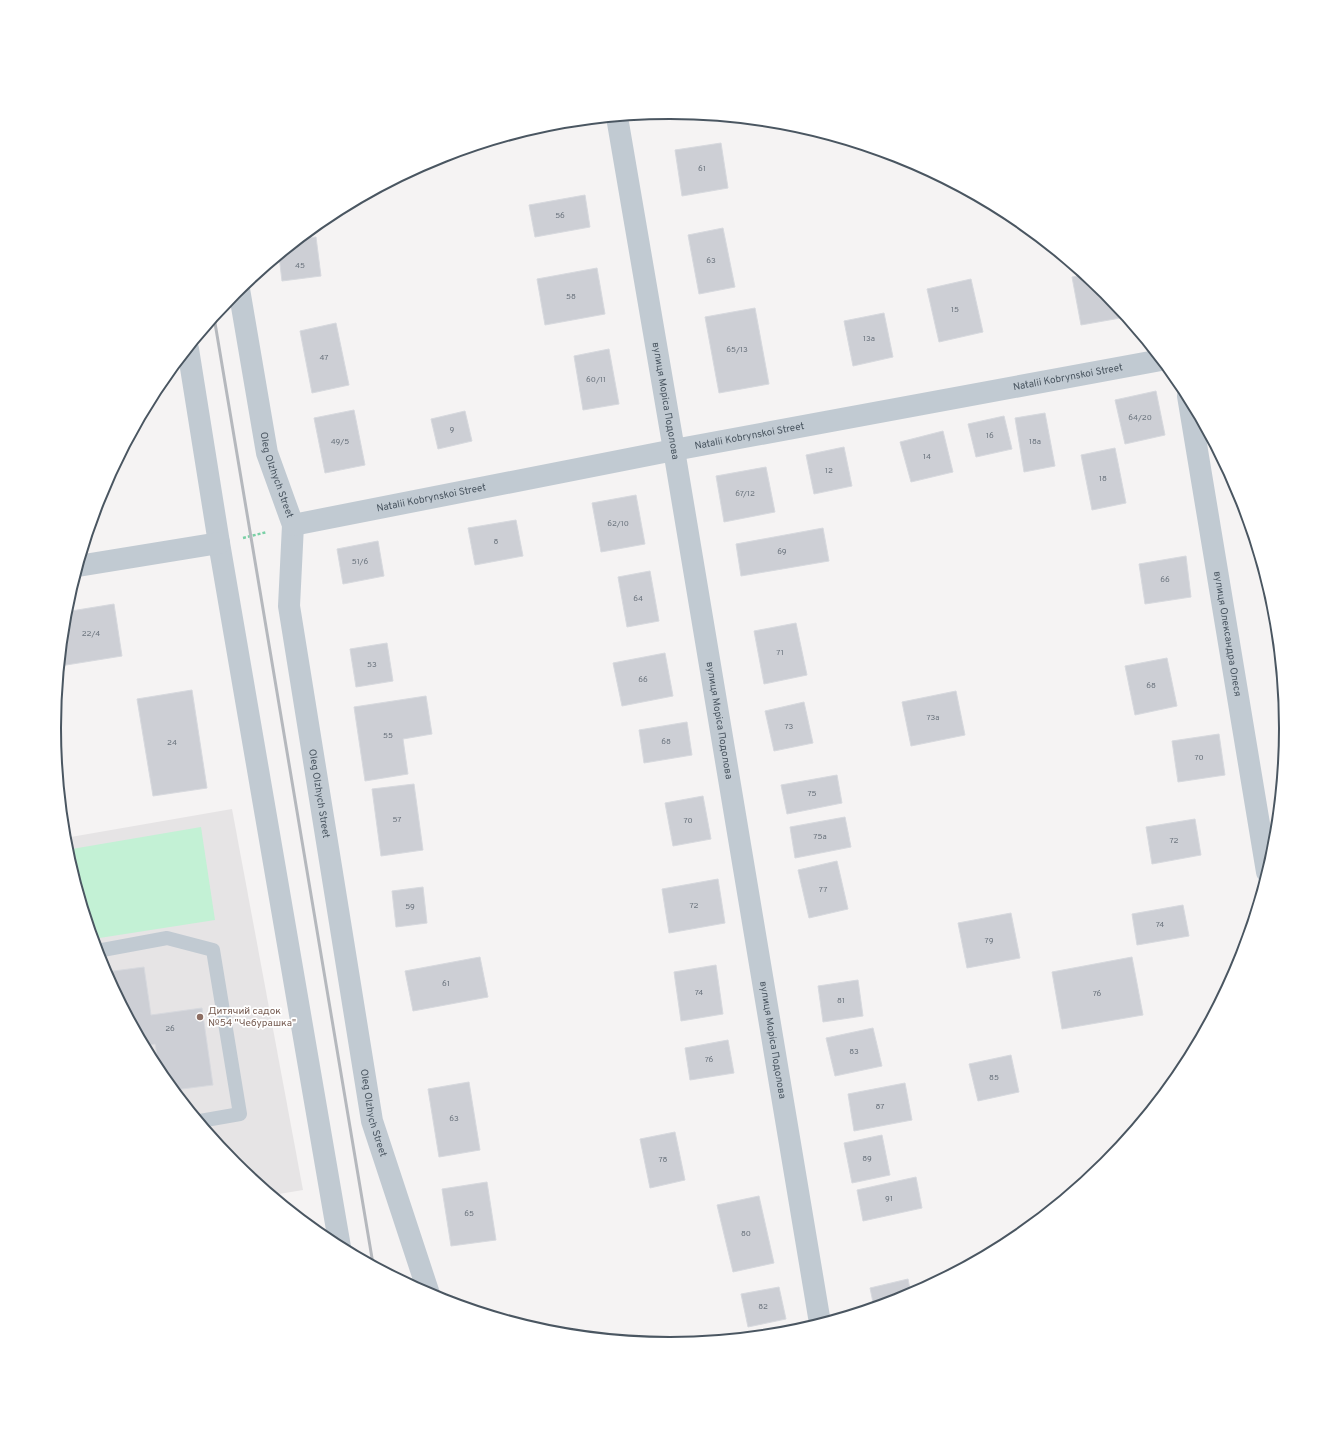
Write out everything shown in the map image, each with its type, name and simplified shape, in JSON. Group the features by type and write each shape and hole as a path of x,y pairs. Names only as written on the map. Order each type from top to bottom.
{"street":[{"name":"вулиця Моріса Подолова","path":"618,121 819,1318"},
{"name":"Oleg Olzhych Street","path":"240,296 267,453 293,525 288,606 372,1121 426,1286"},
{"path":"189,355 219,542 338,1238"},
{"name":"Natalii Kobrynskoi Street","path":"293,525 674,450 1156,361"},
{"name":"вулиця Олександра Олеся","path":"1191,414 1265,857"},
{"path":"83,565 219,542"}],"lane":[{"path":"103,950 167,938 213,950 240,1114 204,1120"}],"shaded area":[{"name":"Дитячий садок №54 \"Чебурашка\"","path":"232,809 303,1190 278,1194 268,1186 239,1159 212,1130 187,1099 164,1066 124,997 107,961 93,924 82,886 71,837"}],"green space":[{"path":"201,827 215,920 98,938 82,886 73,849"}],"building":[{"path":"721,143 728,188 682,196 675,150"},
{"path":"585,195 590,227 535,237 529,205"},
{"path":"723,228 735,287 699,294 688,235"},
{"path":"316,237 321,276 282,281 280,261 309,238"},
{"path":"597,268 605,314 545,325 537,279"},
{"path":"1078,276 1121,318 1081,325 1072,277"},
{"path":"971,279 983,332 939,342 927,289"},
{"path":"755,308 769,384 719,393 705,317"},
{"path":"884,313 893,357 853,366 844,321"},
{"path":"336,323 349,385 312,393 300,331"},
{"path":"609,349 619,404 583,410 574,356"},
{"path":"1156,391 1165,435 1125,444 1115,400"},
{"path":"354,410 365,465 325,473 314,418"},
{"path":"465,411 472,441 438,449 431,419"},
{"path":"1045,413 1055,466 1024,472 1015,418"},
{"path":"1004,416 1012,449 976,457 968,424"},
{"path":"943,431 953,472 911,482 900,442"},
{"path":"844,447 852,486 814,494 806,455"},
{"path":"1115,448 1126,503 1092,510 1081,455"},
{"path":"766,467 775,512 724,522 716,476"},
{"path":"636,495 645,544 601,552 592,503"},
{"path":"516,520 523,556 475,565 468,528"},
{"path":"823,528 829,561 741,576 736,544"},
{"path":"378,541 384,576 343,584 337,549"},
{"path":"1186,556 1191,597 1145,604 1139,564"},
{"path":"650,571 659,621 627,627 618,577"},
{"path":"114,604 122,656 64,665 73,611"},
{"path":"796,623 807,675 764,684 754,631"},
{"path":"387,643 393,681 356,687 350,649"},
{"path":"665,653 673,696 622,706 613,663"},
{"path":"1167,658 1177,706 1135,715 1125,666"},
{"path":"192,690 207,788 153,796 137,699"},
{"path":"956,691 965,735 911,746 902,702"},
{"path":"426,696 432,734 403,739 408,774 365,781 354,707"},
{"path":"804,702 813,743 774,751 765,711"},
{"path":"687,722 692,755 644,763 639,730"},
{"path":"1219,734 1225,775 1178,782 1172,741"},
{"path":"837,775 842,803 787,814 781,785"},
{"path":"414,784 423,850 381,856 372,789"},
{"path":"703,796 711,839 673,846 665,803"},
{"path":"845,817 851,847 795,858 790,827"},
{"path":"1195,819 1201,855 1152,864 1146,827"},
{"path":"837,861 848,909 809,918 798,870"},
{"path":"718,879 725,923 669,933 662,889"},
{"path":"423,887 427,923 396,927 392,891"},
{"path":"1183,905 1189,936 1137,945 1132,914"},
{"path":"1011,913 1020,958 967,968 958,923"},
{"path":"480,957 488,997 413,1011 405,971"},
{"path":"1132,957 1143,1015 1062,1029 1052,972"},
{"path":"716,965 723,1014 681,1021 674,972"},
{"path":"144,967 151,1015 202,1008 213,1085 180,1089 157,1054 155,1044 151,1045 143,1032 112,971"},
{"path":"858,980 863,1016 823,1022 818,986"},
{"path":"873,1028 882,1066 835,1076 826,1038"},
{"path":"728,1040 734,1073 690,1080 685,1048"},
{"path":"1011,1055 1019,1092 978,1101 969,1064"},
{"path":"469,1082 480,1150 439,1157 428,1089"},
{"path":"905,1083 912,1120 854,1131 848,1094"},
{"path":"675,1132 685,1180 650,1188 640,1139"},
{"path":"882,1135 890,1175 852,1183 844,1143"},
{"path":"916,1177 922,1208 863,1221 857,1190"},
{"path":"487,1182 496,1240 451,1246 442,1189"},
{"path":"759,1196 774,1263 733,1272 717,1205"},
{"path":"908,1279 910,1288 873,1302 870,1288"},
{"path":"779,1287 786,1319 748,1327 741,1294"}],"railway":[{"path":"215,323 372,1259"}],"place":[{"name":"Дитячий садок №54 \"Чебурашка\"","path":"200,1017"}]}
